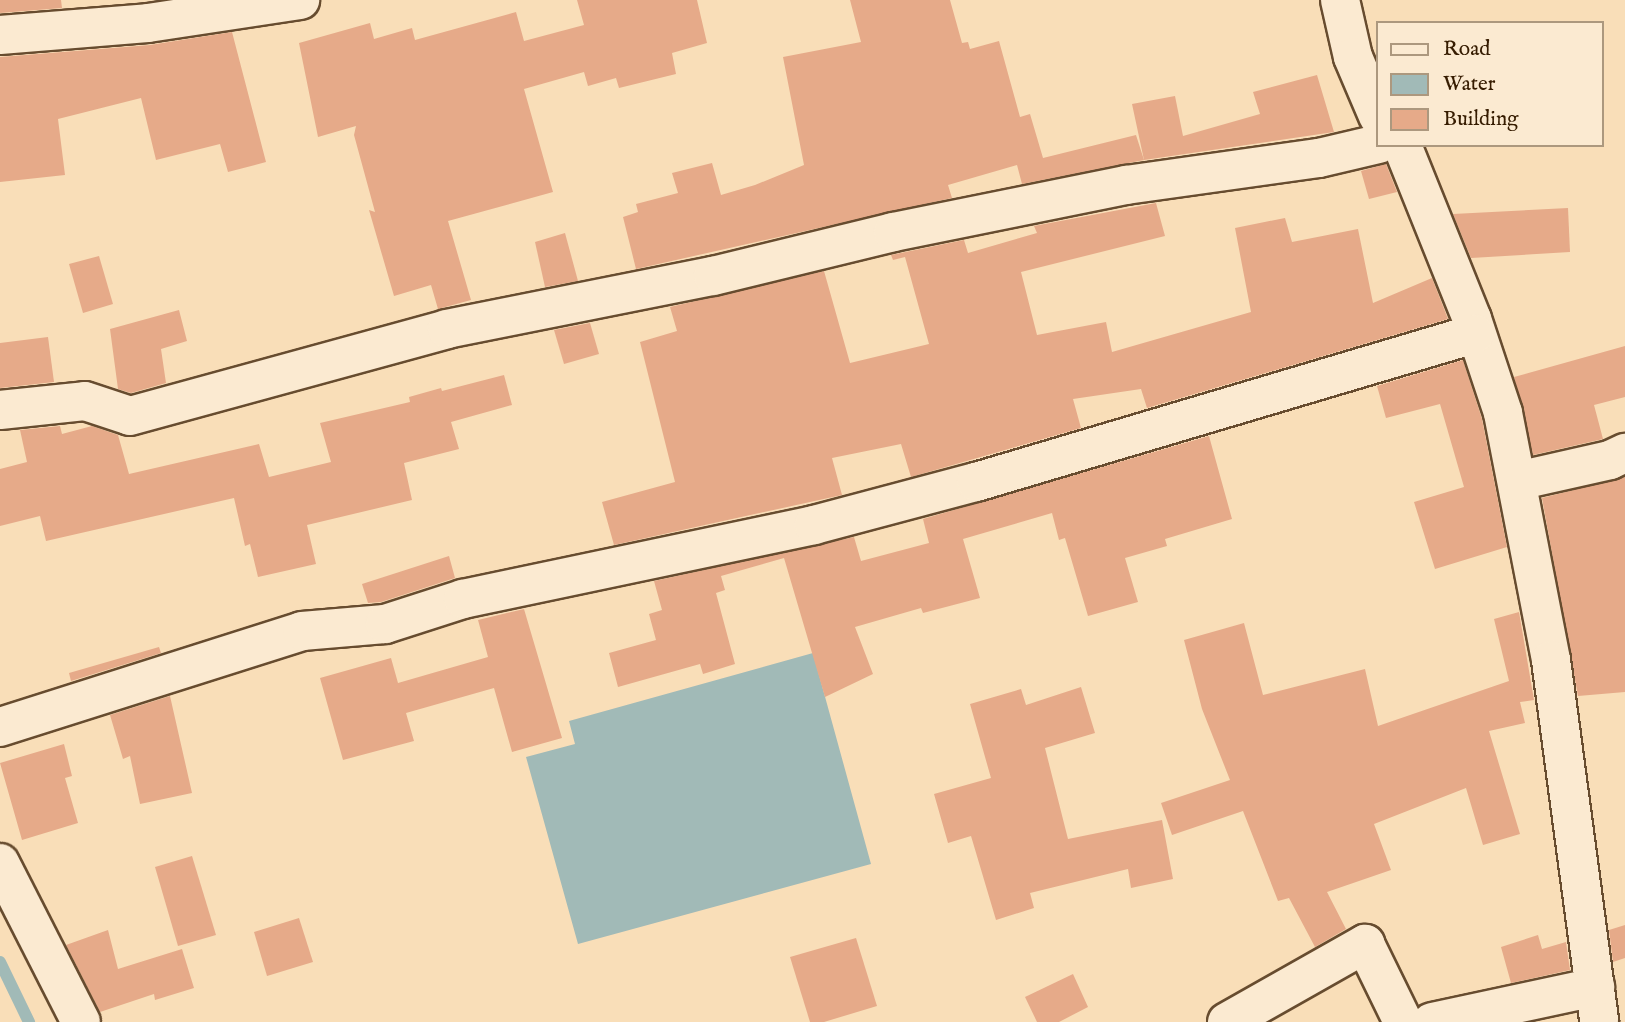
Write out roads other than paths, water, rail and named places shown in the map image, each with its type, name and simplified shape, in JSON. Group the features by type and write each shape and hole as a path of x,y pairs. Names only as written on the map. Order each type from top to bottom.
{"street":[{"path":"0,35 148,23 300,0"},
{"path":"1340,0 1353,57 1376,111"},
{"path":"0,410 85,401 131,416 447,329 713,276 893,232 1126,185 1319,158 1376,144"},
{"path":"1403,147 1472,319 1474,334 1503,412 1551,660 1597,1005 1432,1022"},
{"path":"0,727 302,631 385,624 463,599 814,525 964,485 1474,334"},
{"path":"1517,481 1610,460 1625,453"},
{"path":"0,863 81,1022"},
{"path":"1227,1022 1365,944 1402,1022"}],"water":[{"path":"813,653 871,864 578,944 526,757 575,744 569,721"}],"waterway":[{"path":"0,962 29,1022"}]}
